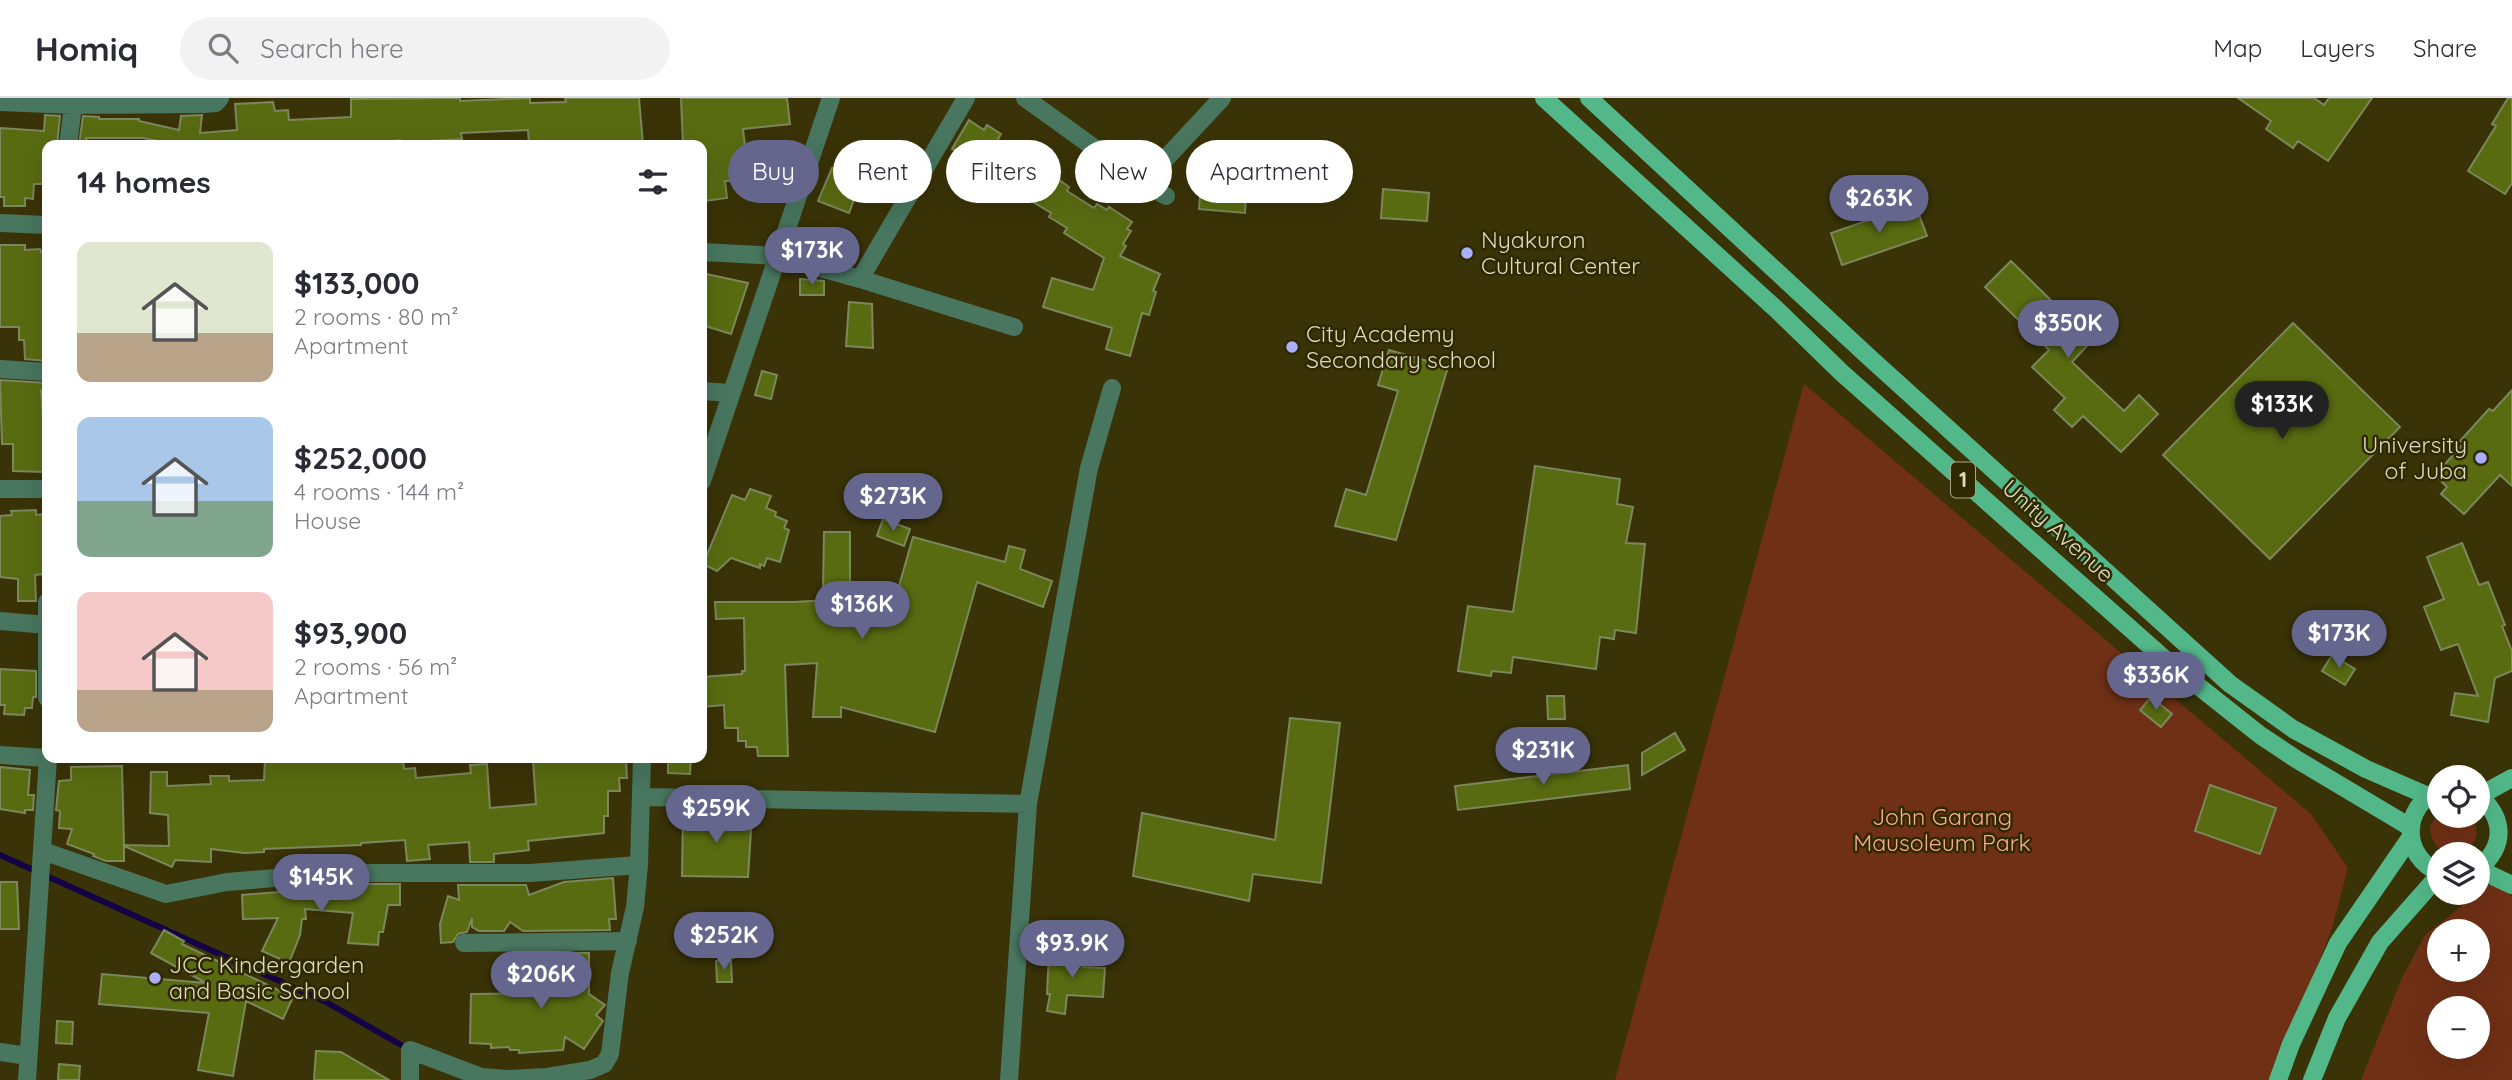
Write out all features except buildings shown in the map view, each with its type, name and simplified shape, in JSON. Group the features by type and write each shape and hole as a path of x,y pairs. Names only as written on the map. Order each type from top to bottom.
{"main road":[{"name":"Unity Avenue","path":"1544,98 1776,309 1842,373 2168,662 2260,735 2410,833"},
{"name":"Unity Avenue","path":"1589,98 1870,358 2230,684 2293,729 2366,769 2427,791"},
{"path":"2490,790 2512,778"},
{"name":"1","path":"2427,798 2419,804 2410,833 2420,860 2427,865"},
{"path":"2490,806 2505,831 2490,858"},
{"path":"2277,1080 2338,943 2410,833"},
{"path":"2490,875 2512,885"},
{"path":"2312,1080 2337,1018 2380,942 2427,889"}],"street":[{"path":"0,102 204,104 216,103 220,98"},
{"path":"707,465 831,98"},
{"path":"860,279 966,98"},
{"path":"1025,98 1083,140"},
{"path":"1172,152 1222,98"},
{"path":"69,140 73,102"},
{"path":"0,223 42,225"},
{"path":"707,252 778,256 1014,327"},
{"path":"0,369 42,372"},
{"path":"1009,1080 1028,804 1088,468 1112,388"},
{"path":"707,391 730,393"},
{"path":"0,489 42,489"},
{"path":"0,621 42,625"},
{"path":"0,755 42,758"},
{"path":"27,1080 47,763"},
{"path":"410,1080 410,1050 481,1077 547,1077 590,1070 604,1064 610,1054 620,973 635,907 642,763"},
{"path":"642,797 1028,804"},
{"path":"43,851 166,894 227,882 337,873 530,873 639,865"},
{"path":"464,943 628,941"},
{"path":"0,1052 29,1056"}],"green space":[{"name":"John Garang Mausoleum Park","path":"1804,384 2311,814 2348,868 2332,928 2273,1080 1615,1080"},
{"path":"2430,828 2477,829 2473,842 2433,840"},
{"path":"2491,883 2512,896 2512,1080 2361,1080 2402,978 2427,933 2427,982 2490,982 2490,919 2445,919 2463,905 2490,905"}],"waterway":[{"path":"0,855 326,1002 408,1049"}],"place":[{"name":"Nyakuron Cultural Center","path":"1467,253"},
{"name":"City Academy Secondary school","path":"1292,347"},
{"name":"University of Juba","path":"2481,458"},
{"name":"JCC Kindergarden and Basic School","path":"155,978"}]}
